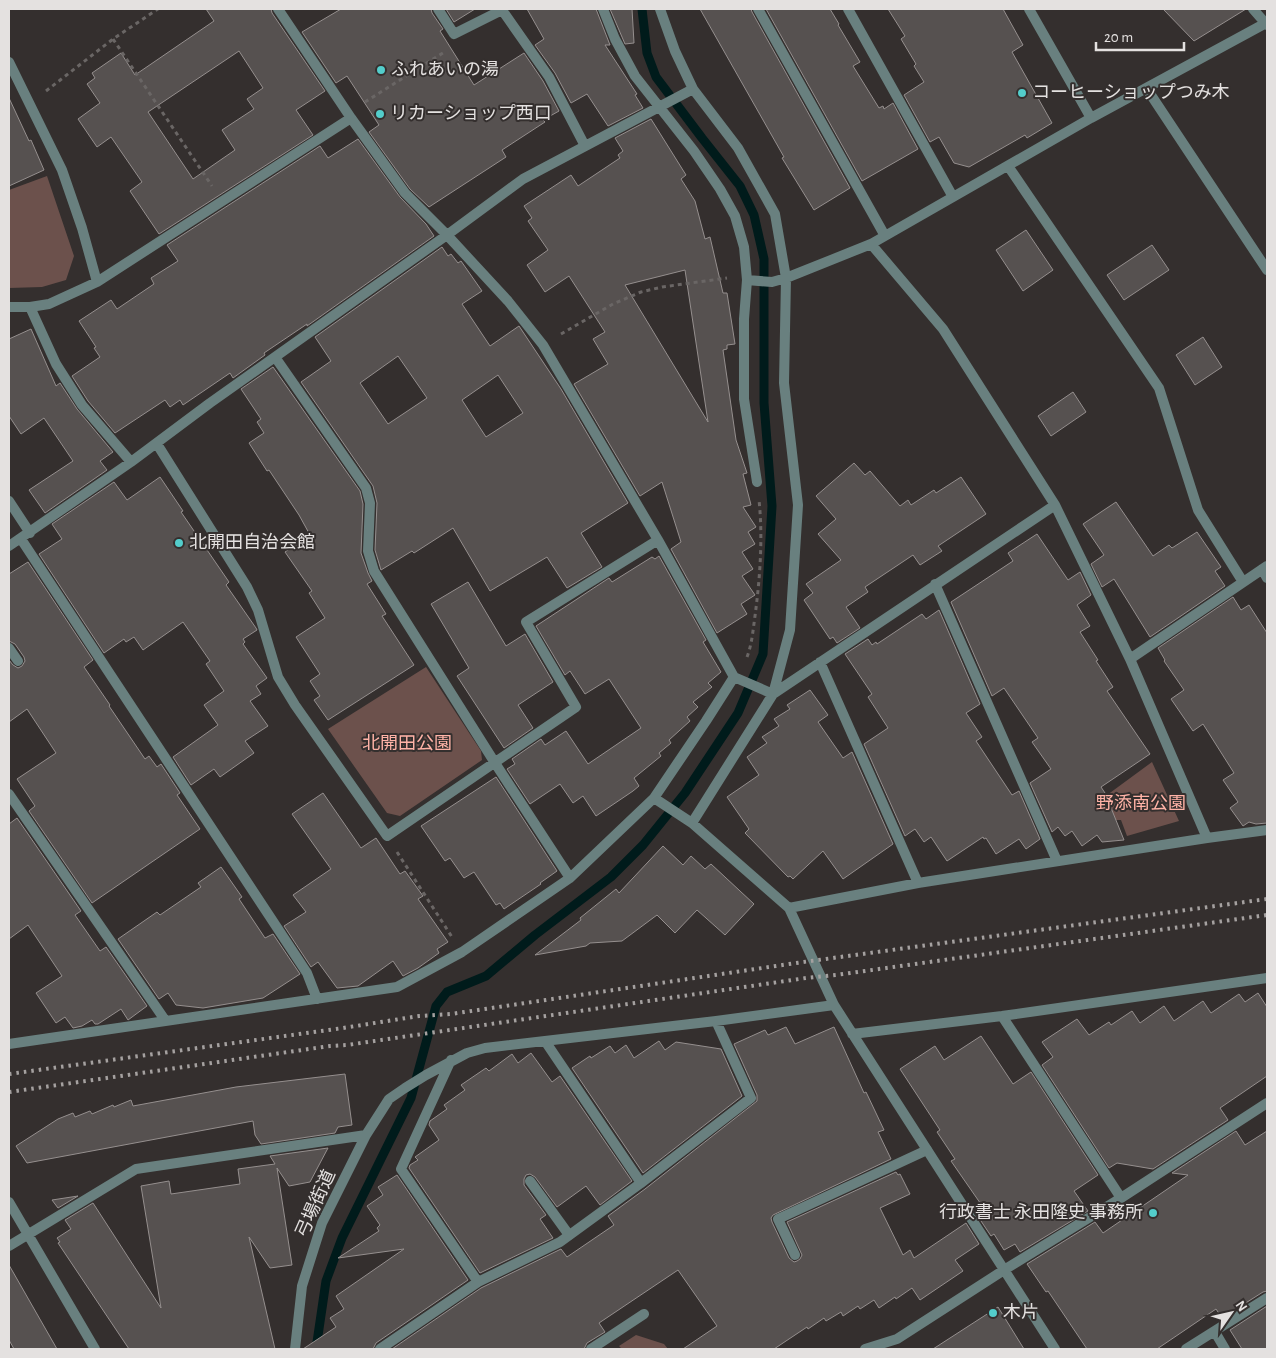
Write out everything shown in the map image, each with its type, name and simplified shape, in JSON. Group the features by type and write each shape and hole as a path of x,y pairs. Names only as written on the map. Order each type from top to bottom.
{"street":[{"path":"278,9 349,116 405,193 508,302 543,345 658,540 734,677 773,694"},
{"path":"438,9 454,34 502,10 549,77 584,146"},
{"path":"603,9 615,39 634,76 664,105 736,216 752,281 744,328 744,399 757,482"},
{"path":"660,9 675,51 693,89 738,148 775,214 786,278 784,383 798,505 790,630 773,694 692,823"},
{"path":"758,9 885,236"},
{"path":"848,9 953,197"},
{"path":"1029,9 1091,118"},
{"path":"752,281 772,282 786,278 871,244 1091,118 1266,24 1253,9"},
{"path":"9,62 62,170 82,228 97,282"},
{"path":"9,546 132,462 210,403 447,236 523,179 693,89"},
{"path":"1147,89 1267,270"},
{"path":"9,307 30,307 49,304 97,282 349,116"},
{"path":"1008,166 1159,388 1198,510 1243,582"},
{"path":"871,244 943,329 1055,505 1130,659 1208,838"},
{"path":"30,307 56,364 82,405 132,462"},
{"path":"275,357 366,488 370,503 368,551 374,571 570,878"},
{"path":"156,444 247,587 258,610 278,677 387,836 576,707 526,622 658,540"},
{"path":"9,502 30,533"},
{"path":"773,694 1055,505"},
{"path":"20,539 307,973 317,999"},
{"path":"1130,659 1243,582 1265,571"},
{"path":"935,584 1057,861"},
{"path":"9,648 18,661"},
{"path":"820,662 918,883"},
{"path":"9,1044 397,987 462,952 570,878 654,798 734,677"},
{"path":"9,794 165,1020"},
{"path":"654,798 692,823 789,908 834,1005 1054,1349"},
{"path":"789,908 918,883 1267,830"},
{"path":"852,1034 1002,1016 1267,978"},
{"name":"弓場街道","path":"295,1349 302,1286 322,1223 366,1135 389,1100 404,1088 451,1060 485,1048 834,1005"},
{"path":"1002,1016 1121,1198"},
{"path":"380,1349 478,1282 560,1242 751,1098 716,1021"},
{"path":"545,1041 641,1182"},
{"path":"451,1060 401,1169 478,1282"},
{"path":"865,1349 897,1339 1121,1198 1267,1103"},
{"path":"9,1246 136,1169 366,1135"},
{"path":"795,1254 778,1219 926,1150"},
{"path":"530,1181 569,1235"},
{"path":"9,1202 95,1349"},
{"path":"1186,1349 1267,1298"},
{"path":"591,1349 644,1314"},
{"path":"1215,1332 1226,1349"}],"path":[{"path":"30,104 113,39 158,9"},
{"path":"349,116 452,47 454,34"},
{"path":"113,39 222,201"},
{"path":"543,345 613,304 640,292 726,278 752,281"},
{"path":"734,677 745,662 751,647 758,599 761,521 757,482"},
{"path":"387,836 462,952"}],"green space":[{"path":"47,176 74,256 66,280 42,287 9,288 9,190"},
{"name":"北開田公園","path":"426,667 481,751 482,760 400,816 387,813 328,729"},
{"name":"野添南公園","path":"1152,762 1179,821 1127,836 1121,820 1116,820 1103,798"},
{"path":"636,1335 664,1344 668,1349 622,1349 619,1346"}],"building":[{"path":"206,9 271,9 325,91 296,110 313,135 159,234 130,191 142,182 111,137 97,147 78,119 100,103 87,84 95,78 92,73 121,53 135,75 214,21","holes":["239,51 263,88 247,99 254,109 222,130 235,150 193,179 148,112"]},
{"path":"341,9 431,9 443,29 440,31 474,85 524,53 543,81 559,111 543,120 545,122 502,150 506,157 429,207 410,189 369,132 379,125 347,76 336,83 302,32"},
{"path":"446,9 475,9 454,22"},
{"path":"527,9 596,9 610,45 605,45 637,94 635,95 643,108 608,126 587,94 571,103 555,73 535,45 544,39"},
{"path":"610,9 632,9 634,43 625,44"},
{"path":"700,9 751,9 850,188 814,210 782,158 784,157"},
{"path":"766,9 830,9 860,62 853,66 879,108 883,106 884,109 893,103 918,149 862,181"},
{"path":"888,9 1003,9 1023,45 1012,52 1052,123 1027,138 1025,135 969,167 954,163 939,137 930,142 904,95 924,82 901,39 905,36"},
{"path":"1163,9 1246,9 1194,41"},
{"path":"9,98 44,170 9,186"},
{"path":"651,119 686,175 681,179 695,201 705,239 710,237 723,293 727,293 735,344 727,345 727,349 723,350 736,440 747,473 743,474 751,505 743,507 756,527 748,532 755,544 742,552 753,569 742,576 755,595 741,604 747,614 717,633 671,549 681,542 662,482 640,496 574,384 608,364 593,339 605,332 569,276 545,292 527,265 548,250 528,221 532,218 524,206 571,175 578,186 620,158 618,155 623,151 615,138","holes":["685,270 708,422 625,285"]},
{"path":"358,139 400,197 426,224 434,236 307,326 307,324 264,353 265,355 233,378 230,373 183,405 180,400 170,407 165,400 115,433 88,401 72,376 100,357 94,348 96,347 79,321 111,300 117,309 154,284 151,278 178,261 167,245 320,146 328,158"},
{"path":"1026,230 1053,270 1023,291 996,250"},
{"path":"1152,245 1169,270 1124,300 1107,275"},
{"path":"442,247 448,256 451,254 458,263 461,261 482,291 462,304 490,346 519,326 561,389 628,503 581,533 602,567 567,588 547,557 490,591 453,528 414,553 412,551 381,570 375,550 377,503 373,486 301,382 331,361 315,337","holes":["398,356 427,398 388,424 360,383","498,375 523,413 486,437 462,400"]},
{"path":"31,329 56,386 60,383 77,409 113,452 100,461 107,470 45,513 29,490 73,461 44,418 21,434 9,416 9,339"},
{"path":"1203,337 1222,367 1195,385 1176,355"},
{"path":"273,367 360,491 363,504 361,553 372,581 367,584 386,614 382,616 414,665 328,720 314,700 320,696 310,681 320,674 296,637 325,618 309,593 312,591 285,552 310,535 299,515 249,443 264,433 257,422 261,419 241,389"},
{"path":"1073,392 1086,412 1051,436 1038,416"},
{"path":"854,463 865,475 870,471 900,506 908,500 911,505 934,490 936,493 961,477 986,514 938,546 942,551 920,565 913,555 865,587 868,592 846,607 860,628 837,643 833,637 830,639 804,600 813,593 806,584 841,560 818,534 836,519 816,496"},
{"path":"160,477 183,511 181,512 229,582 226,585 256,628 257,630 243,639 245,642 243,644 267,678 256,686 261,694 250,701 268,726 245,741 254,753 220,777 214,769 191,785 173,757 218,725 204,705 224,691 206,664 210,661 183,622 143,650 134,637 126,642 124,639 104,653 39,554 62,539 52,524 114,482 127,500"},
{"path":"1116,502 1153,556 1169,545 1172,548 1197,532 1221,567 1215,571 1225,586 1150,637 1114,579 1102,587 1091,564 1104,555 1083,524"},
{"path":"1037,534 1068,580 1080,572 1091,595 1077,605 1090,626 1080,632 1113,687 1107,691 1150,754 1101,787 1124,840 1102,842 1097,835 1082,846 1072,831 1065,836 1058,827 1052,832 1030,783 1051,769 1032,742 1038,738 1004,688 992,696 951,602 1013,561 1008,553"},
{"path":"659,556 706,640 703,642 721,672 708,683 712,687 693,702 698,707 687,717 690,721 669,740 671,743 659,753 661,756 634,778 639,786 633,791 596,816 583,796 573,803 560,784 530,804 507,769 515,764 512,759 541,739 545,745 566,731 588,764 641,728 609,679 585,694 570,671 565,675 536,626 609,578 612,582 652,557 655,559"},
{"path":"28,562 93,660 84,667 109,706 145,759 149,756 157,767 161,764 180,793 177,795 200,829 92,903 29,811 35,806 17,779 56,753 27,709 9,722 9,660 18,668 25,661 15,644 9,641 9,574"},
{"path":"468,582 506,646 525,634 553,682 518,705 533,728 504,748 457,676 469,668 431,604"},
{"path":"1233,597 1241,610 1249,605 1267,633 1267,823 1256,824 1249,822 1243,826 1230,808 1238,802 1223,780 1234,773 1203,724 1193,731 1171,699 1184,690 1164,661 1158,648"},
{"path":"939,610 980,704 966,713 982,737 976,741 1012,795 1019,791 1040,839 1026,849 1019,839 996,854 986,838 984,839 983,837 947,861 931,837 924,842 915,829 905,836 864,744 888,728 868,697 872,694 845,654 868,639 872,645 876,642 877,644 922,614 926,619"},
{"path":"810,690 828,715 818,722 843,758 852,752 893,844 843,879 823,851 793,879 790,876 788,877 745,833 749,829 727,797 759,775 747,757 767,743 762,737 779,726 774,719 790,709 787,705"},
{"path":"496,777 557,871 504,909 500,903 496,905 474,872 464,878 450,858 445,861 421,826"},
{"path":"323,793 361,848 376,838 400,874 405,871 423,896 418,899 448,942 437,949 439,953 403,976 393,961 358,986 337,988 318,962 311,967 284,926 306,912 293,895 331,869 292,814"},
{"path":"17,818 81,911 75,915 100,951 106,947 147,1006 128,1020 121,1009 98,1024 95,1024 92,1020 82,1026 73,1028 65,1017 56,1023 36,993 62,976 28,925 9,939 9,824"},
{"path":"663,846 683,865 691,856 705,869 711,864 754,904 725,935 697,910 675,933 657,915 622,941 590,943 586,946 535,955 581,920 580,918 616,889 619,893"},
{"path":"221,867 242,897 239,899 265,938 273,934 300,974 263,998 203,1008 176,1005 168,993 159,999 118,939 157,912 160,915 201,887 198,883"},
{"path":"1258,993 1267,1007 1267,1076 1220,1108 1228,1120 1153,1169 1117,1163 1109,1168 1042,1065 1053,1057 1042,1042 1077,1019 1089,1035 1109,1022 1111,1025 1132,1011 1140,1023 1164,1006 1174,1021 1203,1001 1211,1013 1239,994 1245,1002"},
{"path":"786,1027 795,1044 834,1027 864,1093 866,1092 884,1130 878,1132 891,1159 773,1215 771,1218 772,1222 789,1258 794,1262 800,1259 802,1255 787,1222 896,1172 898,1175 900,1174 910,1194 880,1208 903,1255 910,1250 914,1258 966,1223 979,1244 955,1260 963,1271 920,1300 912,1288 879,1308 874,1300 860,1309 858,1306 843,1316 841,1312 826,1321 824,1318 774,1349 683,1349 717,1326 678,1270 599,1323 605,1332 587,1343 584,1349 392,1349 481,1288 561,1249 567,1257 614,1225 608,1216 757,1101 757,1095 734,1044 765,1030 768,1035"},
{"path":"981,1036 1013,1084 1031,1072 1098,1175 1074,1191 1088,1211 1020,1252 1015,1244 1004,1250 994,1234 991,1236 977,1215 985,1210 951,1161 955,1159 937,1132 940,1130 900,1069 935,1046 944,1060"},
{"path":"659,1041 665,1050 676,1042 721,1049 742,1096 643,1173 572,1068 610,1046 615,1053 626,1045 634,1058"},
{"path":"531,1053 552,1082 560,1076 632,1181 600,1205 586,1186 557,1207 535,1177 530,1174 526,1175 524,1185 546,1215 540,1219 553,1238 480,1273 409,1168 410,1165 418,1160 415,1157 439,1140 429,1125 430,1121 447,1109 444,1105 465,1090 461,1085 486,1068 489,1071 512,1054 518,1063"},
{"path":"345,1074 352,1125 338,1127 335,1133 261,1144 255,1135 253,1121 27,1163 16,1146 58,1119 73,1113 75,1117 90,1111 92,1114 131,1100 133,1106 236,1087"},
{"path":"1236,1131 1245,1145 1267,1131 1267,1291 1222,1318 1216,1309 1157,1349 1087,1349 1048,1291 1046,1292 1027,1264 1095,1222 1103,1233 1188,1175 1172,1173"},
{"path":"328,1148 310,1182 289,1186 277,1168 292,1265 270,1268 249,1237 275,1349 129,1349 58,1243 60,1242 57,1238 71,1229 65,1220 93,1203 161,1308 141,1186 169,1181 171,1194 240,1184 238,1169 275,1164 270,1156"},
{"path":"397,1175 468,1280 376,1343 373,1349 303,1349 336,1327 330,1318 344,1309 336,1296 404,1249 338,1258 379,1231 377,1228 380,1225 367,1206 383,1195 378,1187"},
{"path":"78,1196 58,1208 52,1200"},
{"path":"9,1265 57,1349 14,1349 9,1340"},
{"path":"1267,1306 1267,1349 1242,1349 1230,1330"},
{"path":"998,1307 1024,1349 933,1349"}],"waterway":[{"path":"316,1349 326,1281 342,1238 411,1098 436,1006 447,992 486,976 535,935 611,877 643,845 685,793 738,713 763,654 772,506 764,403 764,259 754,215 740,186 656,77 647,53 642,9"}],"railway":[{"path":"9,1074 419,1016 451,1014 796,963 1267,899"},
{"path":"9,1092 806,978 1267,915"}],"place":[{"name":"ふれあいの湯","path":"381,70"},
{"name":"コーヒーショップつみ木","path":"1022,93"},
{"name":"リカーショップ西口","path":"380,114"},
{"name":"北開田自治会館","path":"179,543"},
{"name":"行政書士 永田隆史 事務所","path":"1153,1213"},
{"name":"木片","path":"993,1313"}]}
